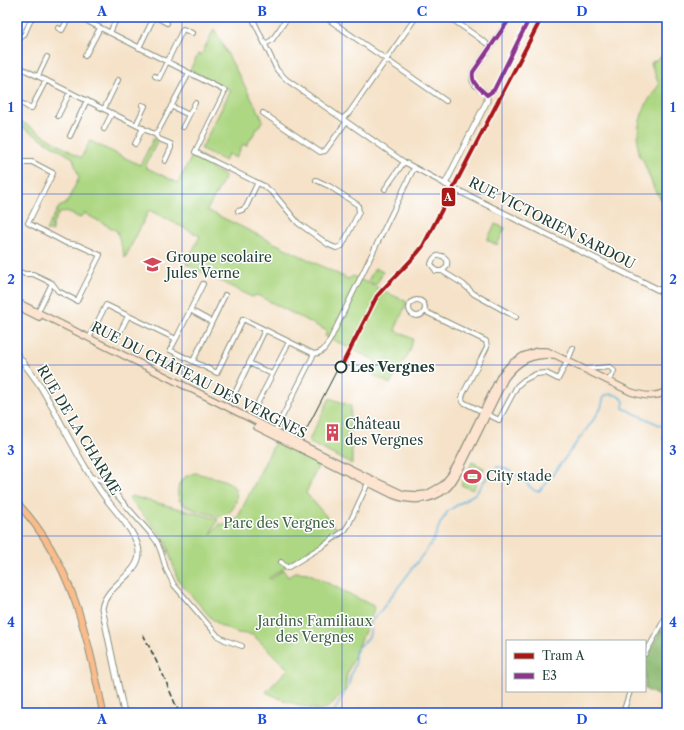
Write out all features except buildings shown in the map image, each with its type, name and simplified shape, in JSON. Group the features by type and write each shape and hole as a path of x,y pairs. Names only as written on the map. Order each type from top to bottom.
{"main road":[{"name":"RUE DU CHÂTEAU DES VERGNES","path":"17,302 37,314 343,471 352,472 403,494 427,494 443,485 451,475 485,413 501,376 512,363 523,356 537,351 547,350 642,396 654,396 667,391"},
{"name":"RUE DU CHÂTEAU DES VERGNES","path":"17,306 89,338 276,431 368,480"},
{"path":"17,503 37,526 65,576 78,613 104,713"}],"street":[{"path":"17,43 19,33 27,17"},
{"path":"18,37 24,35 32,17"},
{"path":"58,28 62,30 69,17"},
{"path":"78,17 225,91 195,152 274,194 298,223 328,245 336,248 342,246 359,212 358,204 329,186 316,180"},
{"path":"110,33 117,17"},
{"path":"139,48 155,17 167,22"},
{"name":"RUE VICTORIEN SARDOU","path":"252,17 277,70 287,80 404,162 445,184 667,294"},
{"path":"265,44 272,40 288,17"},
{"path":"326,17 446,101"},
{"path":"343,118 349,113 416,17"},
{"path":"450,17 486,43"},
{"path":"445,184 487,101 487,95 473,82 473,72 511,17"},
{"path":"85,56 100,28"},
{"path":"155,76 159,78 183,29 192,33"},
{"path":"38,76 47,57"},
{"path":"17,66 143,128 156,135 159,139 171,144 171,148 165,161"},
{"path":"156,135 189,73"},
{"path":"23,104 31,109 46,80"},
{"path":"104,109 118,80"},
{"path":"58,116 70,92"},
{"path":"70,136 87,100"},
{"path":"183,126 195,103"},
{"path":"136,125 145,106 142,105"},
{"path":"171,106 189,115"},
{"path":"104,129 112,113"},
{"path":"262,113 320,152 325,151 346,122"},
{"path":"135,144 143,128"},
{"path":"17,159 24,162 32,162 53,173 28,223 66,243 78,244 100,255 77,300 58,291 52,284 33,274 25,274 17,270"},
{"path":"385,189 404,162"},
{"path":"203,284 170,350 216,373 244,319 314,354 321,353 330,340 414,168"},
{"path":"238,211 246,207 257,184"},
{"path":"442,271 446,269 448,264 447,260 444,256 436,256 432,259 433,268 436,271 442,271 463,284 474,294 516,317"},
{"path":"37,314 52,284"},
{"path":"193,361 225,295"},
{"path":"89,338 106,305 176,338"},
{"path":"190,310 212,322"},
{"path":"424,311 486,341 487,347 462,398 463,402 499,420 517,386 524,380 536,374 546,373 558,378 568,360 572,348"},
{"path":"118,336 128,316"},
{"path":"234,395 265,330"},
{"path":"256,406 289,342"},
{"name":"RUE DE LA CHARME","path":"17,354 38,383 99,489 134,538 139,552 135,565 109,591 104,600 102,613 124,713"},
{"path":"276,431 314,354"},
{"path":"249,363 272,374"},
{"path":"586,369 610,367 614,371 608,380"},
{"path":"92,477 99,478 106,483 152,534 174,585 213,631 225,640 242,646"},
{"path":"281,562 287,568 339,535 349,524 368,480"},
{"path":"646,652 667,615"},
{"path":"623,713 630,692"}],"green space":[{"path":"214,29 263,120 246,146 243,144 236,158 228,154 225,161 201,149 231,90 190,70 198,54 201,55"},
{"path":"667,53 667,207 655,191 643,160 639,156 638,136 644,110 659,85 651,63"},
{"path":"17,119 81,158 90,141 140,165 154,138 158,140 145,167 178,183 194,152 211,161 209,167 226,176 207,210 348,279 353,276 407,302 395,330 413,339 410,351 390,384 370,373 376,361 325,336 327,331 257,295 252,297 186,264 200,236 149,210 125,258 117,231 84,213 80,218 66,211 58,214 52,226 53,232 46,230 59,207 66,204 79,178 73,158 17,124"},
{"path":"495,224 505,228 497,245 487,240"},
{"path":"375,268 383,272 376,285 368,281"},
{"path":"330,398 351,406 350,428 352,464 308,442"},
{"name":"Jardins Familiaux des Vergnes","path":"275,442 319,464 306,493 339,531 269,578 271,579 283,570 288,577 296,572 308,573 375,607 347,674 345,690 329,707 321,710 285,701 266,692 288,669 253,635 238,633 221,626 211,618 178,580 166,543 161,535 129,499 131,496 218,519 211,534 220,524 234,525"},
{"name":"City stade","path":"472,462 484,468 473,490 461,485"},
{"path":"196,473 228,482 235,489 235,504 228,513 218,516 200,512 186,506 181,502 178,494 180,483 188,475"},
{"path":"661,629 667,633 667,700 646,690 646,659"}],"waterway":[{"path":"333,713 348,687 355,664 355,651 368,638 370,634 371,622 433,541 440,524 448,511 476,493 490,473 497,467 508,469 535,491 539,491 594,419 601,408 604,396 609,394 615,395 622,399 624,401 623,408 664,427 666,431 663,438 667,444"}],"tram line":[{"name":"A","path":"341,367 377,296 423,246 542,17"},
{"path":"355,339 356,331"},
{"path":"303,436 339,366"}],"railway":[{"path":"143,634 164,677 179,713"}],"transit line":[{"name":"E3","path":"487,95 474,82 473,72 511,17"},
{"name":"E3","path":"487,95 494,90 530,17"}],"place":[{"name":"Groupe scolaire Jules Verne","path":"153,265"},
{"name":"Les Vergnes","path":"341,367"},
{"name":"Château des Vergnes","path":"332,432"},
{"name":"City stade","path":"473,476"}],"park label":[{"name":"Parc des Vergnes","path":"279,523"}]}
